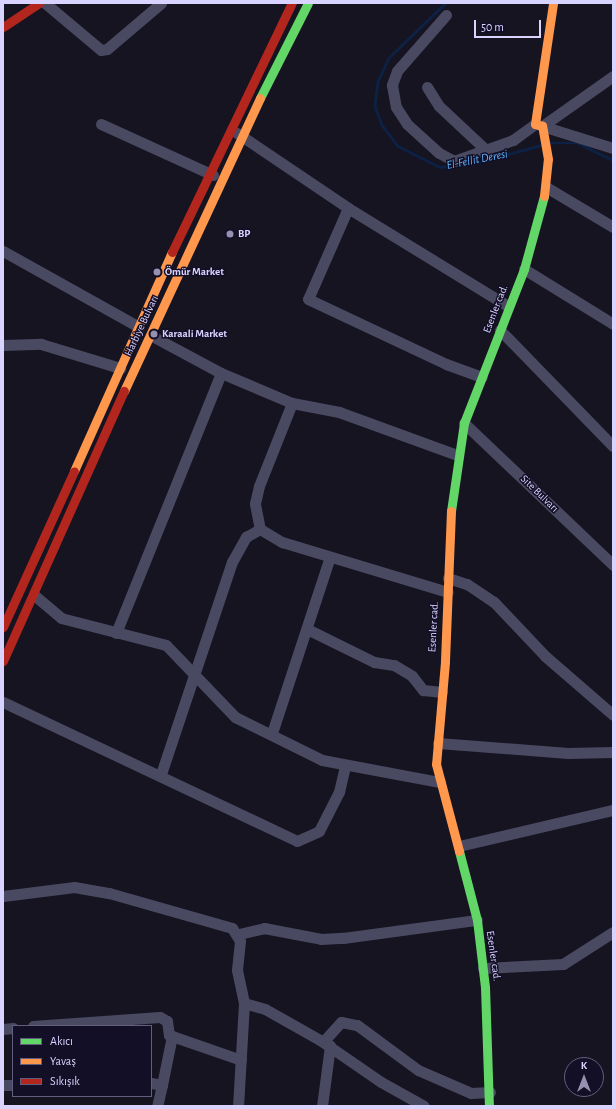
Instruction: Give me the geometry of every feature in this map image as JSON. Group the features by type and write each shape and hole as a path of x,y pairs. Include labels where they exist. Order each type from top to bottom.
{"main road":[{"path":"3,27 40,3"},
{"name":"Harbiye Bulvarı","path":"3,627 208,173 292,3"},
{"name":"Harbiye Bulvarı","path":"3,661 152,336 220,179 308,3"},
{"name":"Esenler cad.","path":"489,1106 490,1092 482,968 476,920 459,846 440,782 438,743 448,592 450,515 457,455 464,423 508,306 524,269 546,187 548,159 544,138 539,125 553,3"}],"street":[{"path":"45,3 101,50 107,49 161,3"},
{"path":"446,16 397,71 393,95 407,124 446,159 461,160 513,140 539,125 613,76"},
{"path":"427,86 439,106 486,150"},
{"path":"102,124 220,179"},
{"path":"539,125 613,148"},
{"path":"230,128 348,208 508,306"},
{"path":"546,187 613,227"},
{"path":"348,208 308,299 446,364 482,377"},
{"path":"3,252 139,327"},
{"path":"524,269 613,324"},
{"path":"500,330 613,446"},
{"path":"152,336 221,373 292,403 339,412 457,455"},
{"path":"6,341 41,344 120,368"},
{"path":"116,633 221,373"},
{"path":"292,403 259,486 255,504 260,529 282,542 448,592"},
{"name":"Site Bulvarı","path":"464,423 613,565"},
{"path":"161,774 232,562 246,536 260,529"},
{"path":"272,733 330,557"},
{"path":"448,578 467,584 494,602 545,656 613,715"},
{"path":"34,595 61,618 166,646 235,717 272,733 322,760 344,767 440,782"},
{"path":"307,630 374,662 394,665 412,676 424,690 442,692"},
{"path":"3,702 161,774 297,841 319,831 339,792 344,767"},
{"path":"438,743 568,753 613,752"},
{"path":"459,846 613,810"},
{"path":"3,896 74,887 187,914 232,928 238,934 236,970 244,1003 238,1106"},
{"path":"238,934 264,928 321,938 343,938 476,920"},
{"path":"482,968 563,964 613,932"},
{"path":"244,1003 265,1009 326,1044 424,1106"},
{"path":"47,1025 160,1017 166,1021 172,1036 156,1084 157,1106"},
{"path":"322,1106 326,1044 341,1022 357,1025 418,1070 470,1093 490,1092"},
{"path":"172,1036 241,1060"}],"waterway":[{"name":"El-Fellit Deresi","path":"446,3 389,58 378,82 375,106 382,125 398,146 440,167 476,163 541,145"},
{"name":"El-Fellit Deresi","path":"549,143 578,143 613,160"}],"traffic: fast":[{"path":"260,98 308,3"},
{"path":"451,511 464,423 524,269 544,196"},
{"path":"459,851 477,920 485,987 489,1106"}],"traffic: slow":[{"path":"544,196 548,159 542,126 535,124 553,3"},
{"path":"124,391 260,98"},
{"path":"74,471 172,252"},
{"path":"451,511 445,662 436,764 459,851"}],"traffic: jam":[{"path":"3,27 39,3"},
{"path":"172,252 292,3"},
{"path":"3,661 124,391"},
{"path":"3,627 74,471"}],"place":[{"name":"BP","path":"230,234"},
{"name":"Ömür Market","path":"157,272"},
{"name":"Karaali Market","path":"154,334"}]}
